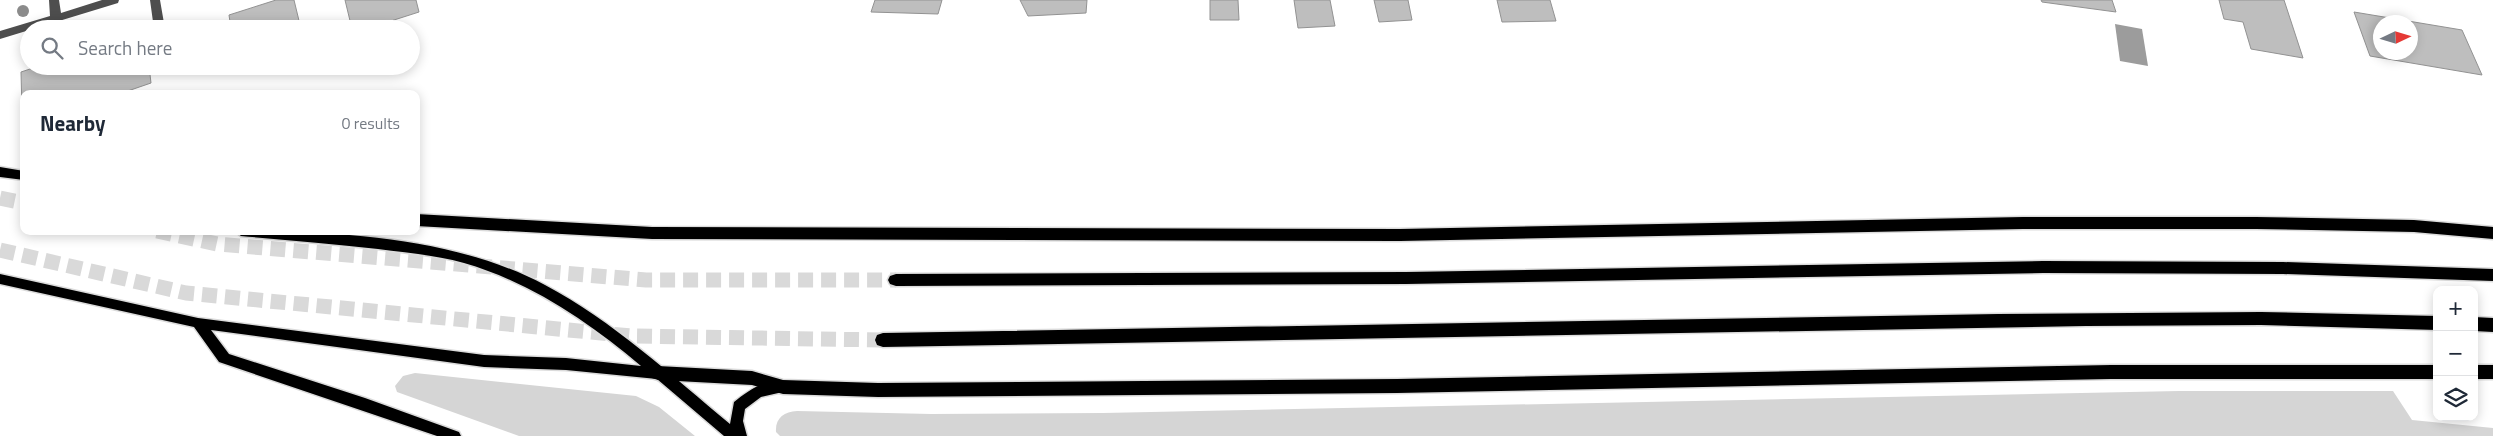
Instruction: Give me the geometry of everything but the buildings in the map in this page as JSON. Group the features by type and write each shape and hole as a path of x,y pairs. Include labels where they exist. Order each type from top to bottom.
{"highway":[{"path":"420,220 652,233 771,234 1400,235 2023,223 2384,226 2493,233"},
{"path":"896,280 1406,278 2044,267 2284,268 2493,276"},
{"path":"883,340 1393,333 2076,319 2317,318 2433,323"},
{"path":"2478,324 2493,325"},
{"path":"658,373 752,378 783,387 878,390 1377,386 2101,372 2433,372"},
{"path":"2478,372 2493,372"}],"main road":[{"path":"0,172 20,175"},
{"path":"281,235 411,248 446,254 486,264 526,281 559,298 594,321 734,436"},
{"path":"0,279 198,323 484,361 566,364 658,373"},
{"path":"198,323 224,358 366,404 454,436"},
{"path":"740,436 736,421 739,406 743,401 757,392 783,387"}],"street":[{"path":"54,0 56,18"},
{"path":"49,20 114,0"},
{"path":"155,0 158,20"},
{"path":"0,34 20,28"}],"shaded area":[{"path":"2115,24 2142,29 2148,66 2120,61"},
{"path":"415,373 636,396 659,407 695,436 519,436 397,392 395,386 403,376"},
{"path":"2179,391 2393,391 2412,420 2493,428 2493,436 780,436 776,432 777,423 784,414 797,411 931,414 1103,413"}],"tunnel":[{"path":"0,198 20,202"},
{"path":"175,235 217,244 646,280 896,280"},
{"path":"0,250 186,293 631,336 883,340"}]}
